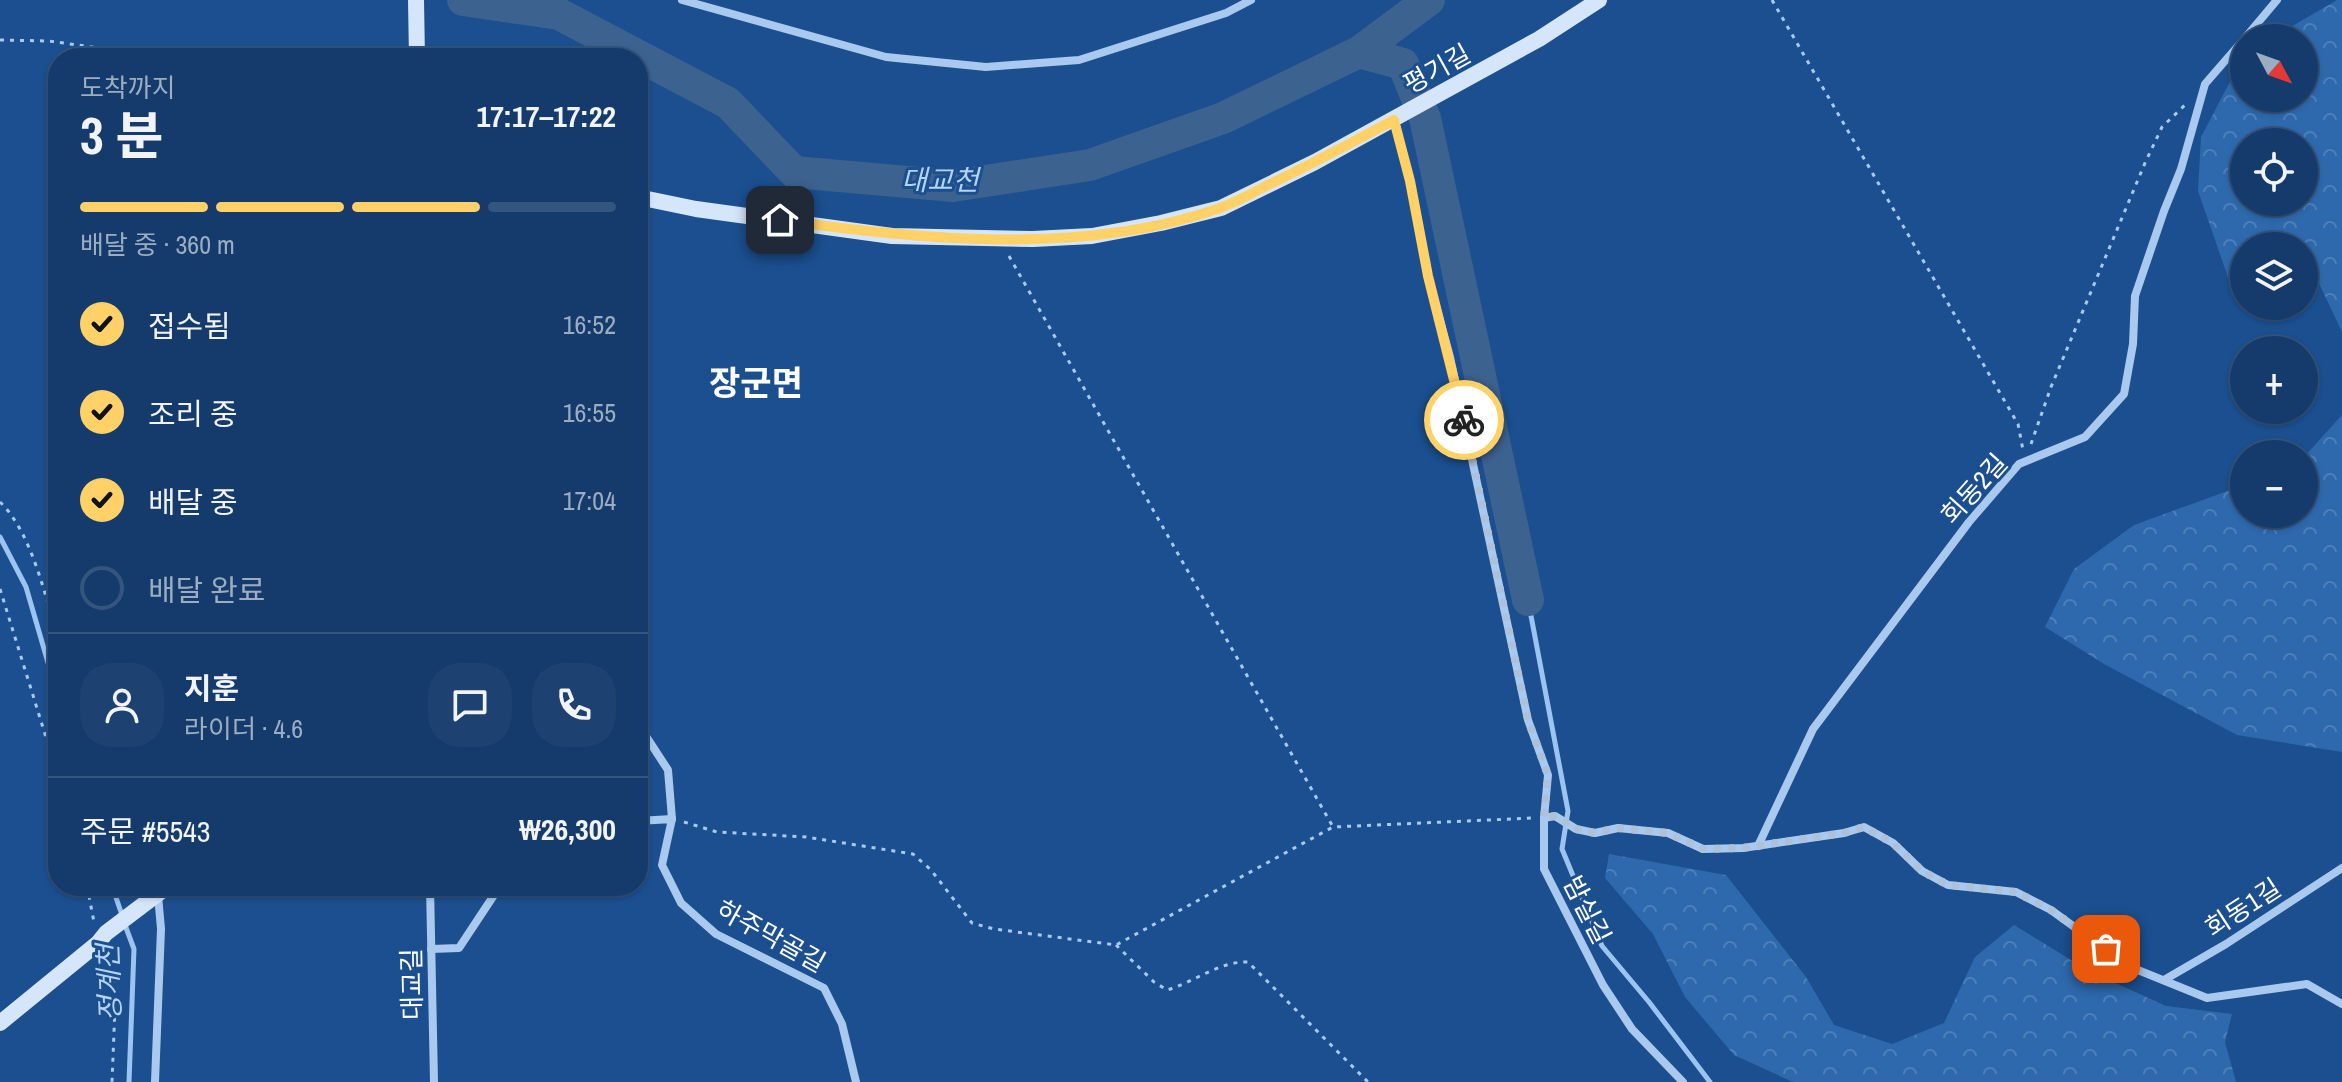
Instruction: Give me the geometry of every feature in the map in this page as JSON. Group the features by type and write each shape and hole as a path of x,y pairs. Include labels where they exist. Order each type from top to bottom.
{"main road":[{"path":"416,0 417,48"},
{"name":"평기길","path":"648,199 696,209 892,236 1092,236 1161,223 1221,208 1315,162 1539,39 1599,0"},
{"path":"0,1023 156,896"}],"street":[{"path":"682,0 886,57 986,67 1079,60 1226,13 1251,0"},
{"name":"회동2길","path":"2256,24 2277,0"},
{"name":"회동2길","path":"1758,846 1813,729 1969,522 2019,464 2085,437 2124,394 2133,344 2135,296 2181,169 2205,84 2230,55"},
{"name":"밤실길","path":"1394,120 1410,181 1428,276 1454,373 1528,720 1548,775 1544,869 1603,985 1632,1029 1683,1082"},
{"name":"하주막골길","path":"648,739 668,770 672,819 662,865 681,903 716,934 824,988 842,1024 856,1082"},
{"path":"1544,818 1555,816 1576,829 1595,833 1618,828 1668,833 1703,849 1758,846 1864,827 1893,843 1922,871 1948,885 2016,892 2051,910 2128,966 2207,998 2307,984 2342,1004"},
{"path":"648,820 672,819"},
{"name":"회동1길","path":"2164,980 2226,944 2342,868"},
{"path":"155,1082 163,896"},
{"name":"대교길","path":"430,896 434,1082"},
{"path":"431,949 459,948 493,896"}],"path":[{"path":"1772,0 2018,424 2025,462"},
{"path":"0,40 49,41 99,48"},
{"path":"2025,462 2051,387 2162,127 2205,84"},
{"path":"999,238 1333,827"},
{"path":"0,502 7,508 30,550 48,607"},
{"path":"0,589 48,744"},
{"path":"672,819 717,832 806,837 913,854 931,870 972,923 994,929 1116,945 1333,827 1544,818"},
{"path":"90,896 116,982 112,1082"},
{"path":"1116,945 1154,982 1167,990 1189,983 1233,961 1248,962 1368,1082"}],"green space":[{"path":"2342,0 2342,332 2318,281 2318,232 2230,232 2230,283 2198,191 2201,137 2230,82 2230,112 2318,112 2318,24 2296,24"},
{"path":"2342,415 2342,752 2237,735 2104,664 2045,627 2074,569 2134,525 2230,490 2230,528 2318,528 2318,442"},
{"path":"1609,854 1726,875 1806,977 1834,1025 1892,1044 1944,1023 1975,957 2014,925 2087,970 2166,1006 2232,1014 2225,1042 2236,1082 1793,1082 1734,1055 1685,997 1653,934 1605,878"}],"waterway":[{"name":"대교천","path":"463,0 559,14 624,48"},
{"name":"대교천","path":"648,61 728,103 794,172 953,186 1090,165 1223,118 1359,52 1429,0"},
{"path":"1359,52 1403,64 1425,118 1528,600"},
{"name":"정계천","path":"0,537 26,587 48,663"},
{"path":"1528,600 1568,811 1562,849 1602,946 1710,1082"},
{"name":"정계천","path":"115,896 122,915"},
{"name":"정계천","path":"125,925 134,949 129,1082"}],"way so far":[{"path":"1464,420 1528,720 1548,775 1544,818 1555,816 1576,829 1595,833 1618,828 1668,833 1703,849 1743,848 1844,833 1864,827 1893,843 1922,871 1948,885 2016,892 2051,910 2106,949"}],"district":[{"name":"장군면","path":"756,383"}],"route":[{"path":"780,220 892,236 1033,239 1092,236 1221,208 1394,120 1464,420"}]}
